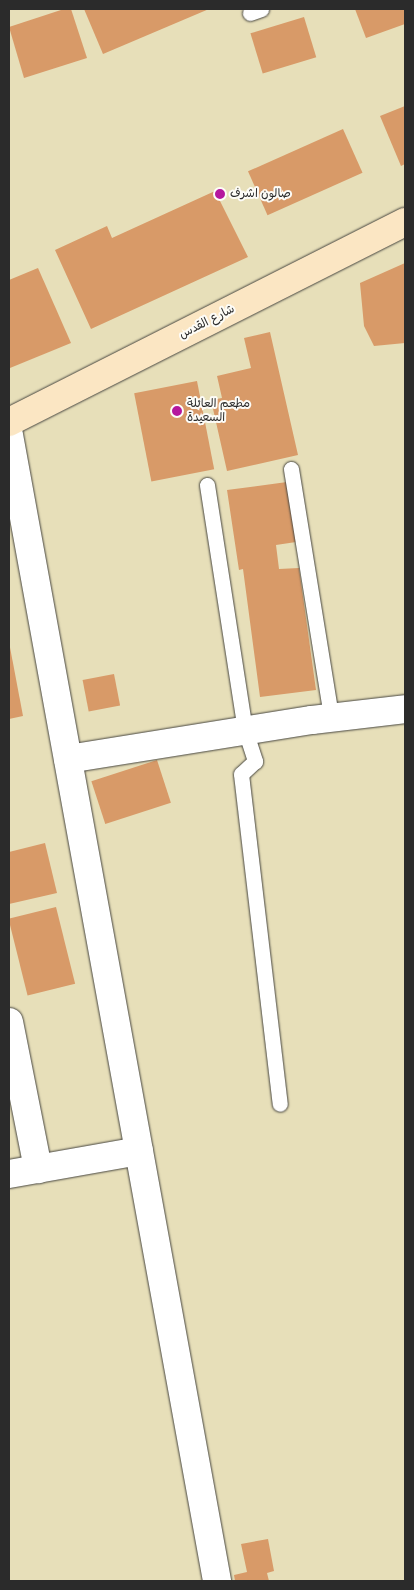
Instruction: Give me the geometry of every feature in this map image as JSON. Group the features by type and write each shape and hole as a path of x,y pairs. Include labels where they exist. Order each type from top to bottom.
{"main road":[{"name":"شارع القدس","path":"9,422 405,222"}],"street":[{"path":"9,435 217,1581"},
{"path":"68,758 331,717 405,709"},
{"path":"9,1022 38,1169"},
{"path":"9,1174 139,1151"}],"lane":[{"path":"291,469 331,717"},
{"path":"207,484 245,730 255,761 241,774 280,1104"}],"building":[{"path":"64,9 71,9 87,58 24,78 9,27"},
{"path":"84,9 209,9 103,54"},
{"path":"355,9 405,9 405,24 366,38"},
{"path":"304,17 316,57 263,74 250,33"},
{"path":"405,106 405,164 401,166 380,116"},
{"path":"343,129 363,173 268,215 248,171"},
{"path":"215,191 248,257 91,329 55,250 107,226 112,238"},
{"path":"405,263 405,343 374,346 364,326 360,283"},
{"path":"38,268 71,343 10,368 9,280"},
{"path":"270,332 298,455 227,471 211,400 222,398 217,376 251,368 244,338"},
{"path":"197,381 214,469 151,482 134,393"},
{"path":"287,482 296,542 276,545 279,569 299,568 316,690 260,697 243,569 239,570 227,490"},
{"path":"9,642 23,716 9,719"},
{"path":"114,674 120,705 89,712 83,680"},
{"path":"157,760 171,803 105,824 91,781"},
{"path":"45,843 57,893 9,904 9,852"},
{"path":"56,907 75,984 28,996 9,919"},
{"path":"268,1539 274,1571 267,1573 269,1581 235,1581 234,1575 247,1572 241,1544"}],"place":[{"name":"صالون اشرف","path":"220,194"},
{"name":"مطعم العائلة السعيدة","path":"177,411"}]}
